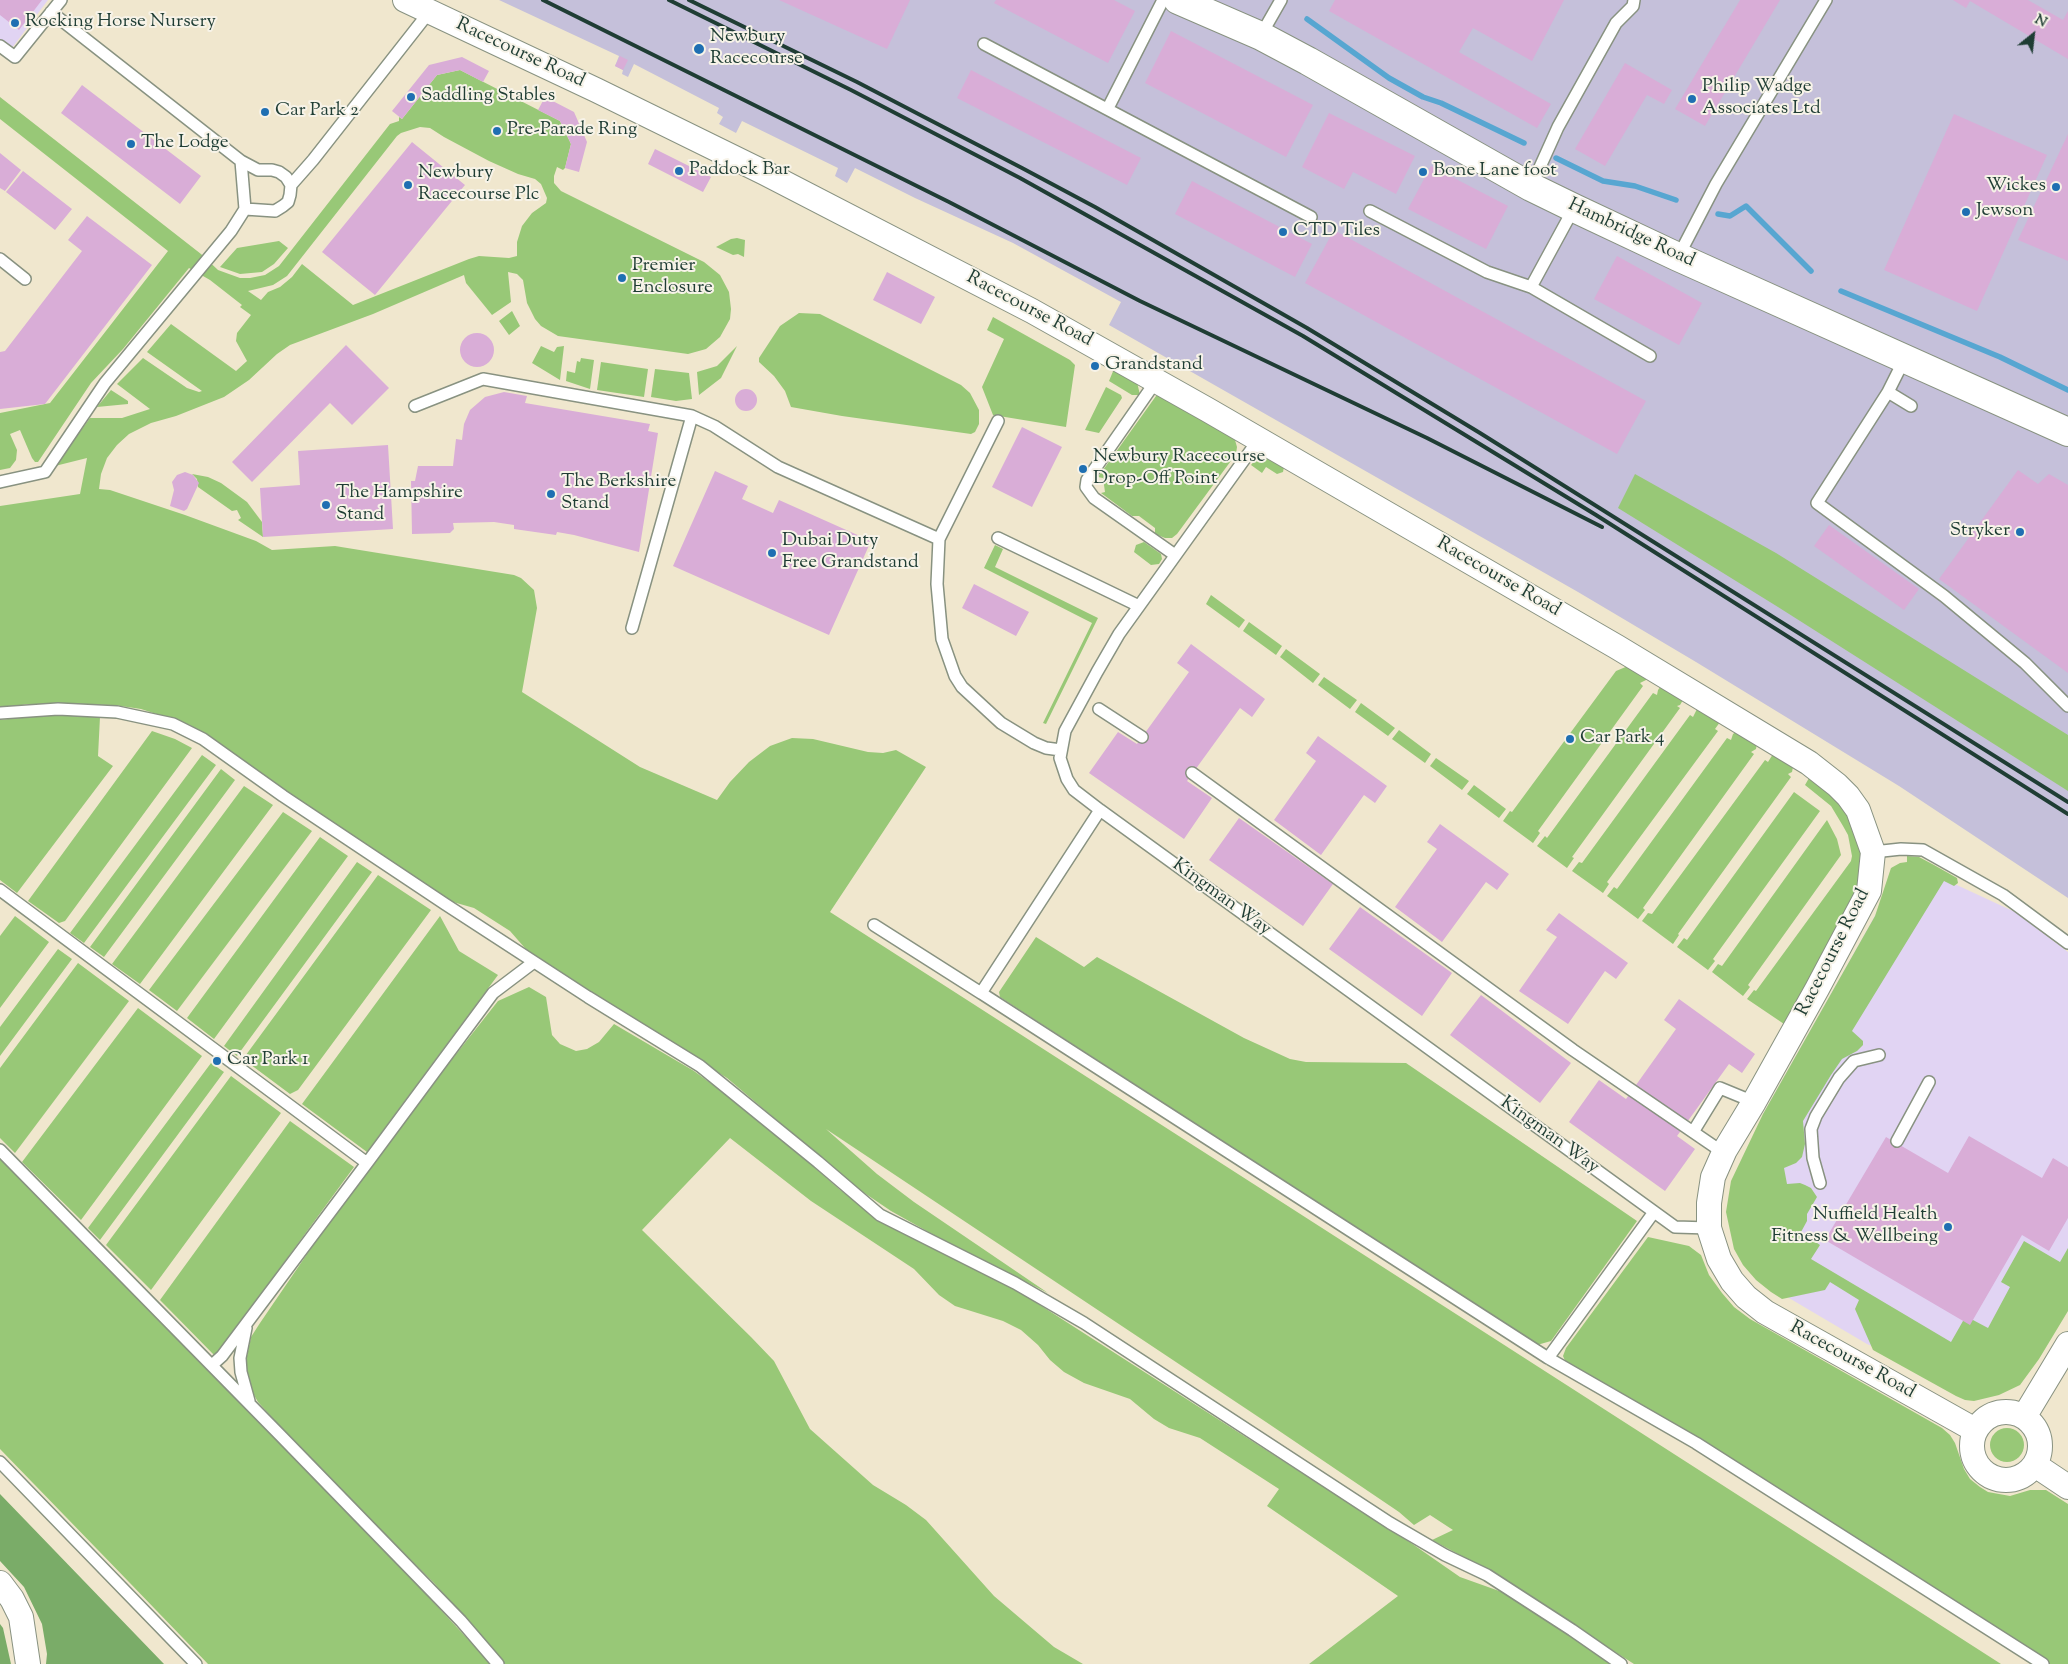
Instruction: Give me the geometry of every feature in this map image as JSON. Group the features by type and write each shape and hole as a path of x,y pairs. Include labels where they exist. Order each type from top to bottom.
{"main road":[{"name":"Hambridge Road","path":"1178,0 1261,36 1531,187 1574,208 1678,257 2068,432"}],"street":[{"name":"Racecourse Road","path":"405,0 764,173 1032,311 1259,439 1618,647 1809,763 1848,796 1858,810 1873,852 1869,891 1754,1102 1725,1150 1713,1177 1709,1228 1720,1259 1732,1281 1746,1297 1765,1312 1975,1430"},
{"path":"2024,1417 2068,1344"},
{"path":"2002,1412 2014,1412 2024,1417 2032,1424 2038,1434 2040,1444 2039,1455 2035,1465 2028,1473 2009,1480 1998,1480 1989,1476 1980,1469 1975,1460 1972,1440 1975,1430 1982,1421 2002,1412"},
{"path":"2035,1465 2068,1487"},
{"path":"0,1583 12,1599 21,1616 28,1664"}],"lane":[{"path":"0,46 15,57 60,0"},
{"path":"1108,108 1163,0"},
{"path":"1261,36 1281,0"},
{"path":"1531,187 1558,127 1616,23 1633,6 1634,0"},
{"path":"1678,257 1716,184 1826,0"},
{"path":"245,209 275,211 288,202 291,185 314,160 430,11"},
{"path":"51,12 241,161 258,170 279,172 286,177 291,185"},
{"path":"984,44 1311,217"},
{"path":"0,482 45,472 105,383 231,231 245,209 241,161"},
{"path":"1530,287 1574,208"},
{"path":"1370,210 1487,272 1530,287 1650,356"},
{"path":"0,259 25,279"},
{"path":"1905,358 1888,392 1817,504 1944,596 2025,663 2068,706"},
{"path":"415,406 483,379 692,416 714,426 778,466 940,540"},
{"path":"1156,381 1087,480 1086,487 1094,498 1175,555"},
{"path":"1888,392 1911,406"},
{"path":"632,628 692,416"},
{"path":"998,421 940,540 937,584 942,639 955,676 962,687 1001,723 1034,743 1046,748 1060,750"},
{"name":"Kingman Way","path":"1259,439 1119,634 1084,704 1065,731 1060,750 1062,769 1074,790 1100,810 1675,1227 1709,1228"},
{"path":"998,538 1139,606"},
{"path":"0,713 58,709 117,712 158,720 190,731 203,738 348,840 534,962 700,1066 880,1215 1015,1283 1084,1323 1390,1522 1445,1555 1487,1575 1621,1664"},
{"path":"1099,709 1142,737"},
{"path":"1192,773 1573,1050 1715,1147 1725,1150"},
{"path":"981,993 1100,810"},
{"path":"1873,852 1913,848 1923,850 2003,895 2068,943"},
{"path":"0,890 366,1163"},
{"path":"874,925 1548,1358 1696,1443 2043,1664"},
{"path":"212,1365 222,1356 248,1323 493,993 534,962"},
{"path":"1820,1183 1813,1158 1811,1129 1816,1116 1838,1078 1854,1061 1879,1055"},
{"path":"1898,1141 1929,1082"},
{"path":"1693,1132 1720,1088 1754,1102"},
{"path":"0,1150 212,1365 461,1622 498,1664"},
{"path":"1548,1358 1654,1212"},
{"path":"248,1323 240,1358 245,1389 250,1405"},
{"path":"0,1462 196,1664"}],"shaded area":[{"name":"Rocking Horse Nursery","path":"0,0 48,0 9,52 0,45"},
{"path":"499,0 2068,0 2068,898 1899,786 1696,662 1578,592 1109,325 1121,302 1013,243 855,168 847,183 835,176 838,168 742,121 736,133 719,124 723,117 717,113 719,108 634,64 628,77 622,74 623,70 615,66 619,56"},
{"path":"1918,867 2015,912 2068,952 2068,1287 1967,1388 1867,1344 1755,1278 1763,1114 1889,891"}],"green space":[{"path":"460,70 560,121 571,144 565,168 563,170 557,167 554,183 561,191 704,262 720,275 729,292 731,309 730,319 720,337 706,349 688,354 558,336 541,326 535,319 527,303 523,280 517,274 508,272 511,302 492,315 466,283 464,275 373,314 290,345 277,354 249,380 224,397 176,416 151,423 129,434 107,458 101,474 99,489 110,490 185,515 256,541 272,550 335,546 514,575 521,578 534,590 537,608 522,692 640,767 717,800 730,782 749,762 770,746 792,738 813,739 868,752 883,753 896,750 926,767 830,912 2001,1664 1634,1664 1488,1570 1432,1540 1453,1530 1430,1515 1414,1525 1399,1512 1266,1422 826,1129 877,1174 914,1202 1048,1293 941,1239 891,1211 857,1188 727,1078 531,955 510,931 474,908 446,900 323,818 190,725 141,709 114,705 29,704 0,708 0,506 80,494 87,458 55,466 90,418 122,418 150,409 117,384 143,358 187,388 199,392 202,391 147,352 171,324 236,371 247,361 236,341 237,333 251,315 240,307 242,305 210,280 189,268 123,349 91,383 38,462 35,462 32,458 20,430 10,434 17,450 16,460 10,468 0,470 0,413 50,403 168,251 0,119 0,97 201,254 218,270 240,278 250,278 265,275 279,266 390,124 399,121 399,117 402,119 437,75","holes":["420,127 430,128 489,161 518,174 535,179 541,184 547,198 546,203 532,213 522,226 517,242 517,256 509,258 479,256 353,305 302,264 292,277 280,287 268,292 261,300 248,291 273,285 287,276 397,136"]},
{"path":"731,239 745,240 744,257 738,254 733,255 716,247"},
{"path":"279,241 288,248 274,264 262,272 240,274 220,267 237,248"},
{"path":"512,311 520,326 509,335 499,321"},
{"path":"799,313 820,314 961,385 970,393 979,410 979,424 975,432 971,434 791,407 785,391 774,376 759,362 759,358 780,326"},
{"path":"993,317 1070,360 1075,365 1066,427 993,415 982,387 1004,339 987,330"},
{"path":"541,346 554,352 557,347 564,346 560,380 532,363"},
{"path":"737,346 721,378 699,395 697,372 717,366"},
{"path":"581,358 594,360 590,389 566,381 567,371 575,373 577,361 580,362"},
{"path":"601,362 648,369 644,397 597,390"},
{"path":"655,369 689,373 692,399 676,401 651,397"},
{"path":"1114,369 1137,382 1140,395 1132,395 1109,381"},
{"path":"1106,387 1121,395 1122,398 1099,433 1085,430"},
{"path":"111,390 128,401 128,404 97,407"},
{"path":"1161,395 1230,435 1235,440 1237,447 1236,454 1177,534 1172,538 1165,538 1155,534 1155,528 1139,516 1132,516 1101,493 1105,492 1103,478 1098,477 1156,396"},
{"path":"1264,456 1284,467 1283,472 1277,474 1266,467 1262,473 1251,465 1256,459"},
{"path":"192,474 208,477 221,483 247,502 262,522 263,537 238,520 241,518 237,510 232,511 198,487 197,479"},
{"path":"1635,474 1776,553 2068,735 2068,791 1618,508"},
{"path":"1144,542 1161,554 1162,559 1159,564 1151,565 1134,552 1136,545"},
{"path":"995,545 1003,549 995,567 1098,618 1046,724 1043,723 1092,623 984,568"},
{"path":"1211,595 1245,620 1239,628 1206,604"},
{"path":"1249,622 1282,646 1276,655 1243,631"},
{"path":"1286,649 1320,674 1313,683 1280,657"},
{"path":"1628,666 1646,677 1646,680 1640,683 1643,686 1538,831 1540,833 1533,843 1503,821 1510,811 1512,812 1616,671"},
{"path":"1324,677 1357,700 1350,709 1318,685"},
{"path":"1661,686 1683,700 1677,706 1680,708 1572,857 1574,858 1567,868 1537,846 1545,836 1547,838 1653,693 1657,695"},
{"path":"1361,703 1395,728 1388,736 1355,712"},
{"path":"1697,709 1720,722 1715,729 1718,731 1607,882 1609,884 1603,893 1572,871 1579,862 1582,863 1690,715 1693,717"},
{"path":"42,715 100,717 98,756 113,766 17,893 0,880 0,720"},
{"path":"1399,730 1431,754 1425,763 1392,739"},
{"path":"152,731 175,739 192,748 65,921 59,923 28,901"},
{"path":"1737,731 1757,743 1756,749 1751,752 1754,754 1643,908 1645,910 1638,919 1607,896 1614,887 1617,889 1727,738 1731,740 1733,734"},
{"path":"1773,754 1793,767 1792,772 1788,774 1791,777 1678,934 1673,944 1642,921 1648,913 1652,914 1765,760 1768,762"},
{"path":"202,755 216,765 84,943 70,933"},
{"path":"1436,758 1469,781 1462,790 1430,766"},
{"path":"221,769 235,780 104,957 90,947"},
{"path":"1809,778 1831,790 1860,835 1863,880 1787,1023 1784,1024 1747,999 1754,990 1756,991 1851,861 1852,856 1848,835 1831,806 1805,785"},
{"path":"1474,785 1506,809 1499,818 1467,794"},
{"path":"244,786 273,805 140,984 112,964"},
{"path":"1794,792 1820,811 1713,959 1715,961 1708,970 1677,947 1684,938 1687,940"},
{"path":"283,812 312,831 177,1011 149,990"},
{"path":"1827,820 1837,839 1841,855 1748,985 1750,987 1743,996 1712,972 1718,964 1722,966"},
{"path":"320,837 348,856 214,1039 187,1018"},
{"path":"1907,856 1919,857 1957,878 1958,883 1954,886 1944,881 1852,1031 1863,1041 1863,1045 1857,1051 1842,1059 1831,1075 1803,1121 1805,1144 1802,1157 1796,1163 1784,1168 1787,1184 1800,1183 1805,1185 1811,1188 1817,1197 1807,1214 1807,1221 1801,1232 1820,1245 1811,1259 1951,1342 1963,1321 1973,1320 1988,1328 2010,1287 2001,1282 2024,1241 2060,1262 2068,1248 2068,1311 2039,1359 2020,1385 1999,1395 1974,1401 1956,1396 1873,1350 1855,1309 1859,1300 1830,1282 1825,1290 1782,1299 1771,1292 1756,1280 1743,1265 1734,1249 1726,1212 1731,1181 1763,1114 1875,916 1891,868 1900,863 1907,862"},
{"path":"357,862 372,872 237,1056 224,1046"},
{"path":"378,875 431,910 298,1090 290,1094 243,1059"},
{"path":"15,916 49,942 0,1008 0,936"},
{"path":"440,916 459,951 498,975 367,1152 302,1104"},
{"path":"1036,937 1084,967 1097,957 1244,1038 1290,1059 1306,1062 1406,1063 1637,1221 1551,1341 1537,1345 1000,997 999,992"},
{"path":"58,949 72,959 0,1056 0,1027"},
{"path":"78,963 129,1001 15,1153 0,1138 0,1068"},
{"path":"529,987 546,997 552,1035 560,1044 576,1051 587,1049 599,1042 614,1024 694,1071 763,1122 839,1189 867,1210 1015,1289 1411,1543 1460,1577 1502,1592 1613,1664 1309,1664 1398,1596 1267,1506 1279,1489 1200,1438 1169,1428 1154,1419 1130,1399 1084,1383 1064,1372 1021,1330 1003,1321 955,1306 939,1295 914,1269 811,1201 730,1138 642,1230 774,1361 810,1429 873,1485 926,1520 994,1596 1054,1647 1083,1664 505,1664 434,1583 311,1461 258,1402 251,1390 247,1373 247,1356 251,1337 318,1238 453,1058 498,1001"},
{"path":"138,1008 202,1056 81,1220 22,1162"},
{"path":"211,1063 224,1072 100,1240 88,1228"},
{"path":"231,1076 281,1113 151,1290 106,1245"},
{"path":"290,1121 354,1167 217,1354 214,1355 160,1300"},
{"path":"0,1156 369,1533 491,1664 208,1664 0,1449"},
{"path":"1648,1237 1689,1246 1701,1255 1709,1275 1722,1293 1734,1307 1750,1319 1942,1428 1955,1443 1964,1469 1970,1479 1980,1487 1988,1492 2010,1496 2030,1490 2046,1490 2068,1504 2068,1664 2049,1664 1781,1494 1703,1441 1566,1363 1563,1356 1566,1348"},
{"path":"2007,1428 2014,1429 2019,1433 2023,1438 2023,1452 2019,1457 2014,1461 2007,1462 2000,1461 1995,1457 1991,1452 1990,1445 1991,1438 1995,1433 2000,1429"},
{"path":"0,1494 164,1664 46,1664 47,1654 42,1624 24,1587 0,1561"},
{"path":"0,1624 3,1628 11,1664 0,1664"}],"building":[{"path":"0,0 42,0 19,30 0,15"},
{"path":"779,0 910,0 887,49"},
{"path":"996,0 1114,0 1135,11 1108,63 994,3"},
{"path":"1335,0 1564,0 1532,61 1473,28 1459,52 1551,104 1537,128 1329,11"},
{"path":"1740,0 1780,0 1705,126 1675,109"},
{"path":"1953,0 2028,0 2063,20 2068,11 2068,59 1970,1 1966,8"},
{"path":"1171,31 1313,105 1286,157 1145,83"},
{"path":"620,56 628,60 623,70 615,66"},
{"name":"Saddling Stables","path":"462,57 489,71 483,82 460,70 437,75 402,119 392,111 429,65"},
{"path":"1625,63 1672,90 1664,104 1647,95 1605,166 1575,149"},
{"path":"971,70 1141,158 1127,185 957,98"},
{"name":"The Lodge","path":"82,85 201,176 180,204 61,113"},
{"name":"Saddling Stables","path":"545,97 574,112 587,142 579,172 565,168 571,144 560,121 538,110"},
{"path":"1329,113 1415,156 1396,194 1353,172 1344,189 1302,167"},
{"name":"Jewson","path":"1954,114 2047,155 1977,311 1884,270"},
{"name":"Wickes","path":"2068,134 2068,261 2018,240"},
{"path":"412,142 465,185 375,295 322,252"},
{"name":"Paddock Bar","path":"655,149 711,177 703,192 648,164"},
{"path":"0,153 21,170 5,191 0,188"},
{"path":"1431,166 1508,206 1486,249 1408,209"},
{"path":"23,171 72,209 55,230 6,192"},
{"path":"1192,181 1312,244 1295,277 1175,214"},
{"path":"87,216 152,265 45,404 0,409 0,352 5,351 82,251 68,240"},
{"path":"1334,230 1646,401 1617,454 1305,283"},
{"path":"1617,256 1702,303 1679,345 1594,299"},
{"path":"887,272 935,297 921,324 873,300"},
{"path":"477,333 489,338 494,350 489,362 477,367 465,362 460,350 465,338"},
{"path":"346,345 389,388 352,425 330,403 252,482 232,462"},
{"path":"742,389 750,389 757,396 757,404 750,411 742,411 735,404 735,396"},
{"name":"The Berkshire Stand","path":"504,392 527,396 525,403 650,424 648,431 658,433 639,552 574,535 557,532 556,535 514,529 514,525 494,522 453,523 454,529 450,533 412,534 411,481 415,481 418,466 453,466 456,439 462,440 464,424 470,410 485,397"},
{"path":"1022,427 1062,447 1032,507 992,487"},
{"name":"The Hampshire Stand","path":"388,445 393,529 263,537 260,488 300,485 298,451"},
{"name":"Stryker","path":"2018,470 2038,484 2049,474 2068,485 2068,673 1939,579"},
{"name":"Dubai Duty Free Grandstand","path":"715,471 748,486 742,499 773,513 779,500 871,541 829,635 673,566"},
{"path":"185,472 193,475 199,483 187,509 184,511 170,506 174,490 172,482 177,475"},
{"path":"1829,525 1919,589 1904,610 1814,546"},
{"path":"974,584 1029,612 1016,636 962,608"},
{"path":"1191,644 1265,699 1252,717 1240,708 1187,781 1212,798 1184,839 1089,773 1118,732 1137,744 1189,672 1177,663"},
{"path":"1318,736 1387,786 1375,803 1364,795 1321,855 1274,820 1316,761 1306,753"},
{"path":"1239,818 1333,884 1303,926 1209,860"},
{"path":"1440,824 1509,874 1497,890 1486,882 1442,942 1395,907 1437,849 1427,842"},
{"path":"1360,907 1452,973 1422,1016 1329,949"},
{"path":"1559,913 1628,963 1616,979 1605,971 1568,1024 1519,991 1557,937 1546,930"},
{"path":"1481,995 1571,1063 1540,1103 1450,1035"},
{"path":"1679,999 1755,1054 1742,1073 1729,1064 1677,1136 1695,1149 1665,1191 1569,1122 1599,1080 1626,1099 1676,1029 1664,1020"},
{"name":"Nuffield Health Fitness & Wellbeing","path":"1969,1136 2042,1178 2053,1158 2068,1167 2068,1218 2049,1251 2022,1235 1970,1325 1825,1240 1886,1137 1948,1173"}],"waterway":[{"path":"1307,19 1389,78 1423,97 1441,103 1524,143"},
{"path":"1556,158 1603,181 1635,186 1676,200"},
{"path":"1718,214 1730,216 1746,206 1811,271"},
{"path":"1841,291 2000,357 2068,390"}],"railway":[{"path":"543,0 949,202 1140,301 1427,438 1602,527"},
{"path":"669,0 851,90 1020,178 1303,336 1596,515 2068,814"},
{"path":"689,0 857,82 1022,168 1095,207 1307,328 1480,433 2068,802"}],"place":[{"name":"Rocking Horse Nursery","path":"15,23"},
{"name":"Newbury Racecourse","path":"699,49"},
{"name":"Saddling Stables","path":"411,97"},
{"name":"Philip Wadge Associates Ltd","path":"1692,99"},
{"name":"Car Park 2","path":"265,112"},
{"name":"Pre-Parade Ring","path":"497,131"},
{"name":"The Lodge","path":"131,144"},
{"name":"Paddock Bar","path":"679,171"},
{"name":"Bone Lane foot","path":"1423,172"},
{"name":"Newbury Racecourse Plc","path":"408,185"},
{"name":"Wickes","path":"2056,187"},
{"name":"Jewson","path":"1966,212"},
{"name":"CTD Tiles","path":"1283,232"},
{"name":"Premier Enclosure","path":"622,278"},
{"name":"Grandstand","path":"1095,366"},
{"name":"Newbury Racecourse Drop-Off Point","path":"1083,469"},
{"name":"The Berkshire Stand","path":"551,494"},
{"name":"The Hampshire Stand","path":"326,505"},
{"name":"Stryker","path":"2020,532"},
{"name":"Dubai Duty Free Grandstand","path":"772,553"},
{"name":"Car Park 4","path":"1570,739"},
{"name":"Car Park 1","path":"217,1061"},
{"name":"Nuffield Health Fitness & Wellbeing","path":"1948,1227"}]}
